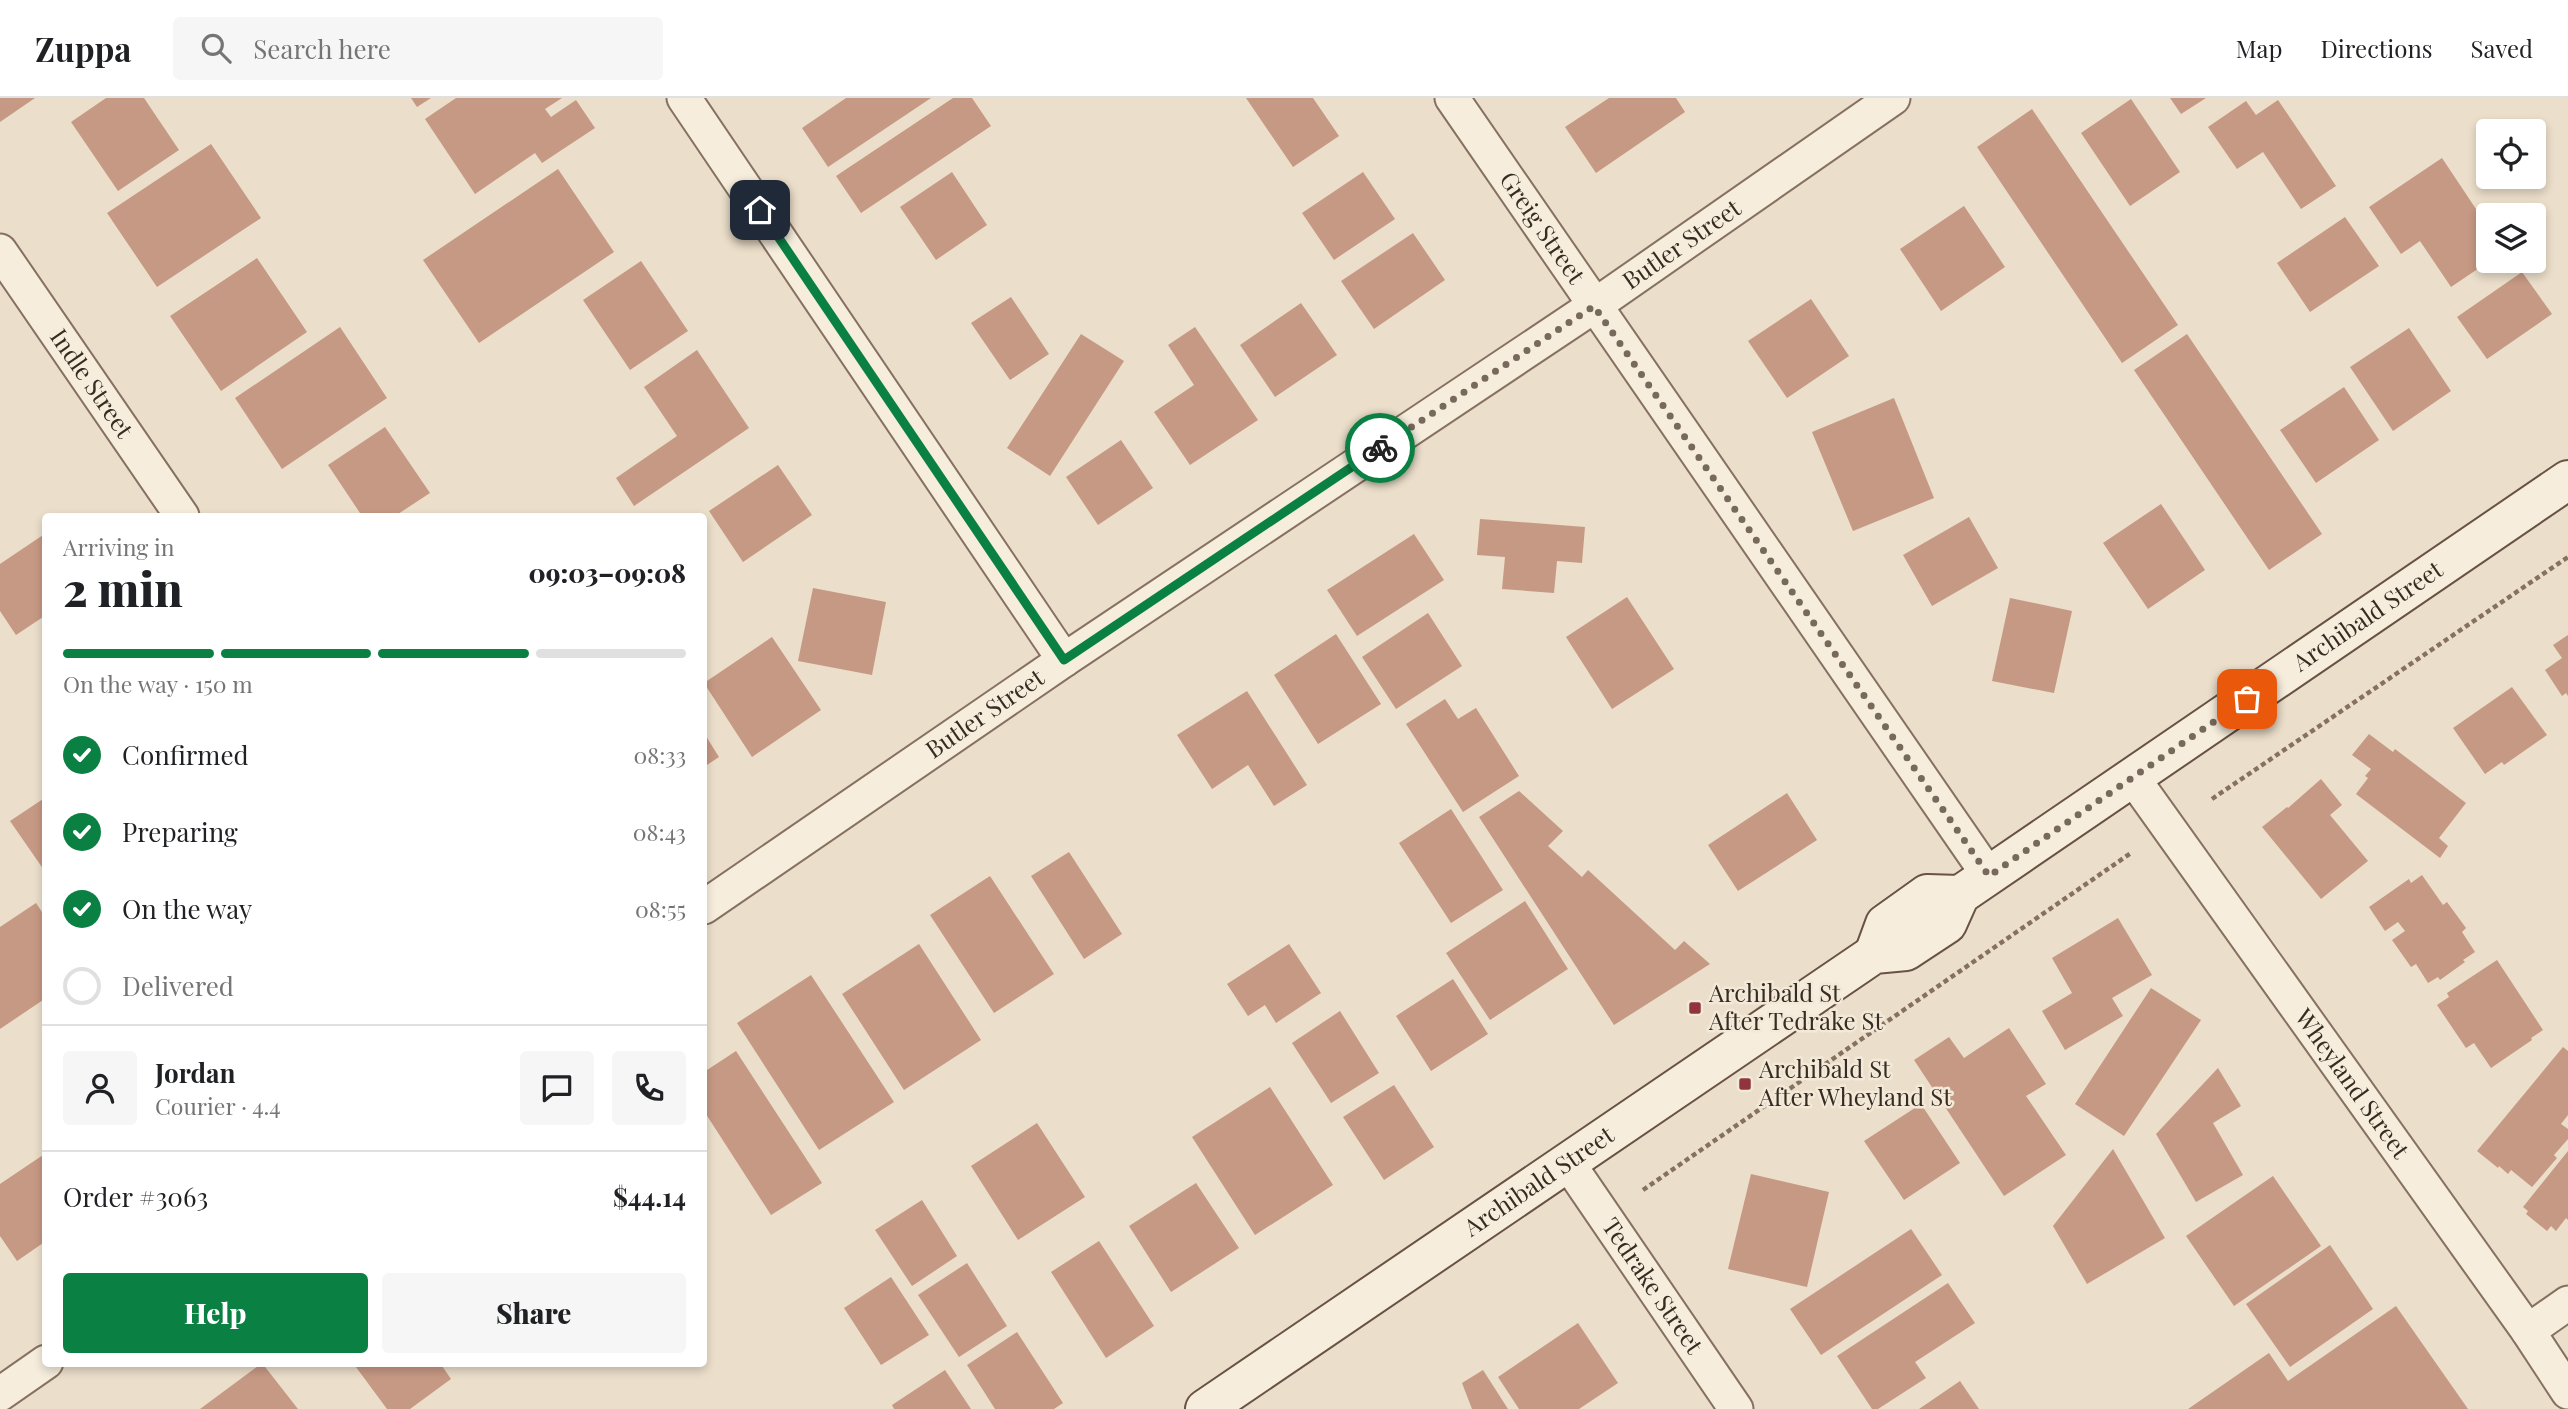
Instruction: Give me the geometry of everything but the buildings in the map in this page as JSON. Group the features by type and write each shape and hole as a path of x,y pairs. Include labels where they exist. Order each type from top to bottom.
{"street":[{"path":"684,98 1064,660"},
{"name":"Greig Street","path":"1452,98 1594,306 1975,886"},
{"name":"Butler Street","path":"707,905 1064,660 1594,306 1894,98"},
{"name":"Indle Street","path":"0,251 180,513"},
{"name":"Archibald Street","path":"1205,1409 1874,954 1906,951 1937,931 1947,924 1975,886 2568,480"},
{"name":"Wheyland Street","path":"2133,778 2528,1331 2568,1392"},
{"name":"Tedrake Street","path":"1568,1163 1737,1409"},
{"path":"2528,1331 2568,1303"},
{"path":"3,1397 42,1365"}],"path":[{"path":"2212,799 2568,557"},
{"path":"1643,1190 2131,853"}],"way so far":[{"path":"1380,448 1594,306 1989,876 2247,699"}],"place":[{"name":"Archibald St After Tedrake St","path":"1695,1008"},
{"name":"Archibald St After Wheyland St","path":"1745,1084"}],"route":[{"path":"760,210 1064,660 1380,448"}]}
